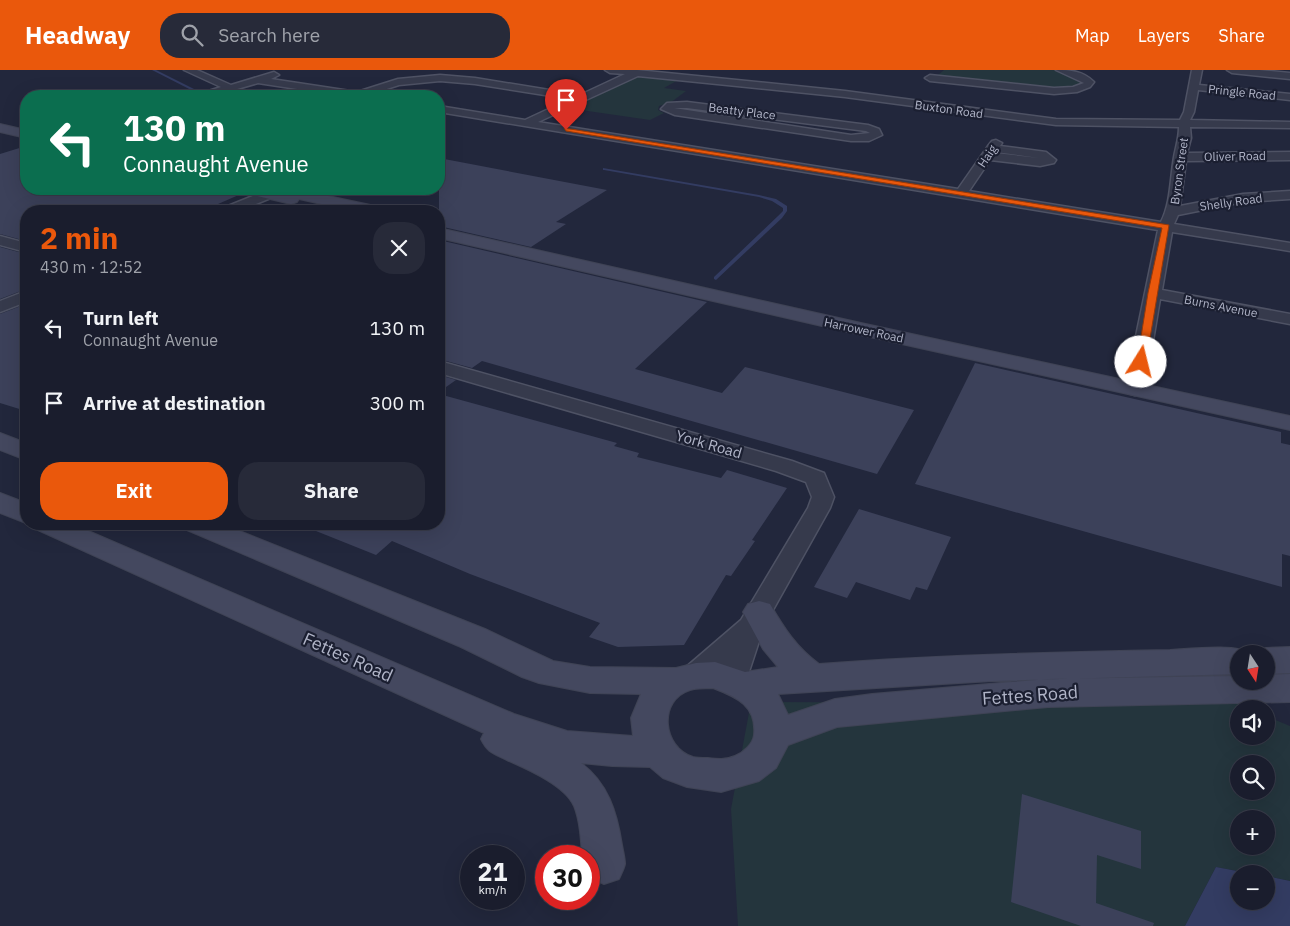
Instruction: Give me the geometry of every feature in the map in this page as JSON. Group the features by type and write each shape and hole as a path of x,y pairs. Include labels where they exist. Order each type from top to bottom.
{"main road":[{"path":"0,128 20,133"},
{"path":"0,134 20,139"},
{"path":"288,195 324,205"},
{"path":"294,195 344,205"},
{"name":"Harrower Road","path":"445,229 1137,384 1290,423"},
{"name":"Harrower Road","path":"445,234 861,329 1290,413"},
{"path":"0,442 20,450"},
{"path":"0,502 20,511"},
{"name":"Fettes Road","path":"62,530 504,726 567,746 612,751 658,752"},
{"path":"212,530 473,638 534,668 551,674 590,680 686,678 715,675 740,682 763,698 772,716 774,735 769,749 758,762 743,771 724,776 705,776 686,771 670,763 658,752 650,736 648,720 652,704 662,691 686,678"},
{"path":"755,619 765,627 780,650 813,677"},
{"path":"1275,661 1290,660"},
{"name":"Fettes Road","path":"740,682 1052,665 1230,661"},
{"name":"Fettes Road","path":"774,735 835,714 872,708 1048,693 1290,688"},
{"path":"430,693 432,699 449,715 545,762 572,777 586,790 596,816 604,865"}],"street":[{"path":"189,70 231,88"},
{"name":"Buxton Road","path":"610,70 845,94 906,103 1008,125 1056,122 1110,124 1184,122 1290,126"},
{"path":"906,103 939,70"},
{"path":"924,84 1054,91 1074,90 1087,85 1088,82 1080,76 1061,70"},
{"path":"1232,70 1290,76"},
{"name":"Byron Street","path":"1137,384 1152,293 1166,227 1173,212 1184,138 1184,122 1189,112 1197,71"},
{"path":"526,123 637,72"},
{"path":"224,90 283,73"},
{"path":"375,90 398,82 440,78 475,81 582,98"},
{"path":"259,80 321,90"},
{"name":"Pringle Road","path":"1195,87 1290,97"},
{"path":"788,142 845,94"},
{"name":"Beatty Place","path":"671,105 687,105 822,113 868,128 875,131 876,135 869,138 856,139 801,131 675,112 666,108 671,105"},
{"path":"445,110 1290,247"},
{"name":"Haig","path":"961,194 1008,125"},
{"path":"763,161 774,152"},
{"name":"Oliver Road","path":"1180,157 1290,156"},
{"path":"242,205 265,195"},
{"name":"Shelly Road","path":"1173,212 1243,198 1290,195"},
{"path":"0,240 20,246"},
{"name":"Burns Avenue","path":"1152,293 1290,319"},
{"path":"0,307 20,299"},
{"name":"York Road","path":"445,369 784,466 816,478 823,497 819,508 755,619 740,682"},
{"name":"York Road","path":"686,678 755,619"}],"shaded area":[{"path":"944,70 1056,70 1067,73 1082,81 1082,83 1078,86 1057,90 940,77 938,75"},
{"path":"644,75 680,79 664,88 686,91 670,103 659,106 658,110 664,113 650,120 567,108 633,76"},
{"path":"751,702 1230,704 1230,745 1275,745 1275,720 1290,726 1290,881 1275,878 1275,865 1230,865 1230,870 1216,867 1185,926 738,926 731,809"}],"water":[{"path":"1216,867 1230,870 1230,910 1275,910 1275,878 1290,881 1290,926 1185,926"}],"building":[{"path":"20,148 20,195 239,195 216,205 20,205 20,239 0,234 0,154"},
{"path":"445,159 607,190 556,222 566,224 531,247 445,227 445,205 439,205 439,195 445,195"},
{"path":"445,241 707,302 635,369 722,393 745,367 914,410 877,474 482,361 472,368 445,361"},
{"path":"0,247 20,252 20,291 0,299"},
{"path":"20,306 20,409 0,403 0,314"},
{"path":"975,363 1281,432 1281,443 1290,445 1290,556 1282,554 1282,587 915,484"},
{"path":"445,377 456,380 445,388"},
{"path":"445,396 617,443 614,446 639,453 637,457 721,478 727,470 787,488 752,540 755,541 731,576 726,575 684,645 618,647 589,637 600,623 470,574 392,541 376,555 314,530 445,530"},
{"path":"859,509 951,537 927,590 916,587 910,600 856,582 847,598 814,587"},
{"path":"1022,794 1141,831 1141,869 1097,855 1096,903 1154,923 1153,926 1081,926 1011,902"}],"waterway":[{"path":"154,70 194,90"},
{"path":"604,169 759,196 774,200 785,207 785,211 780,217 716,278"}],"route":[{"path":"566,130 1166,227 1152,293 1141,362"}]}
